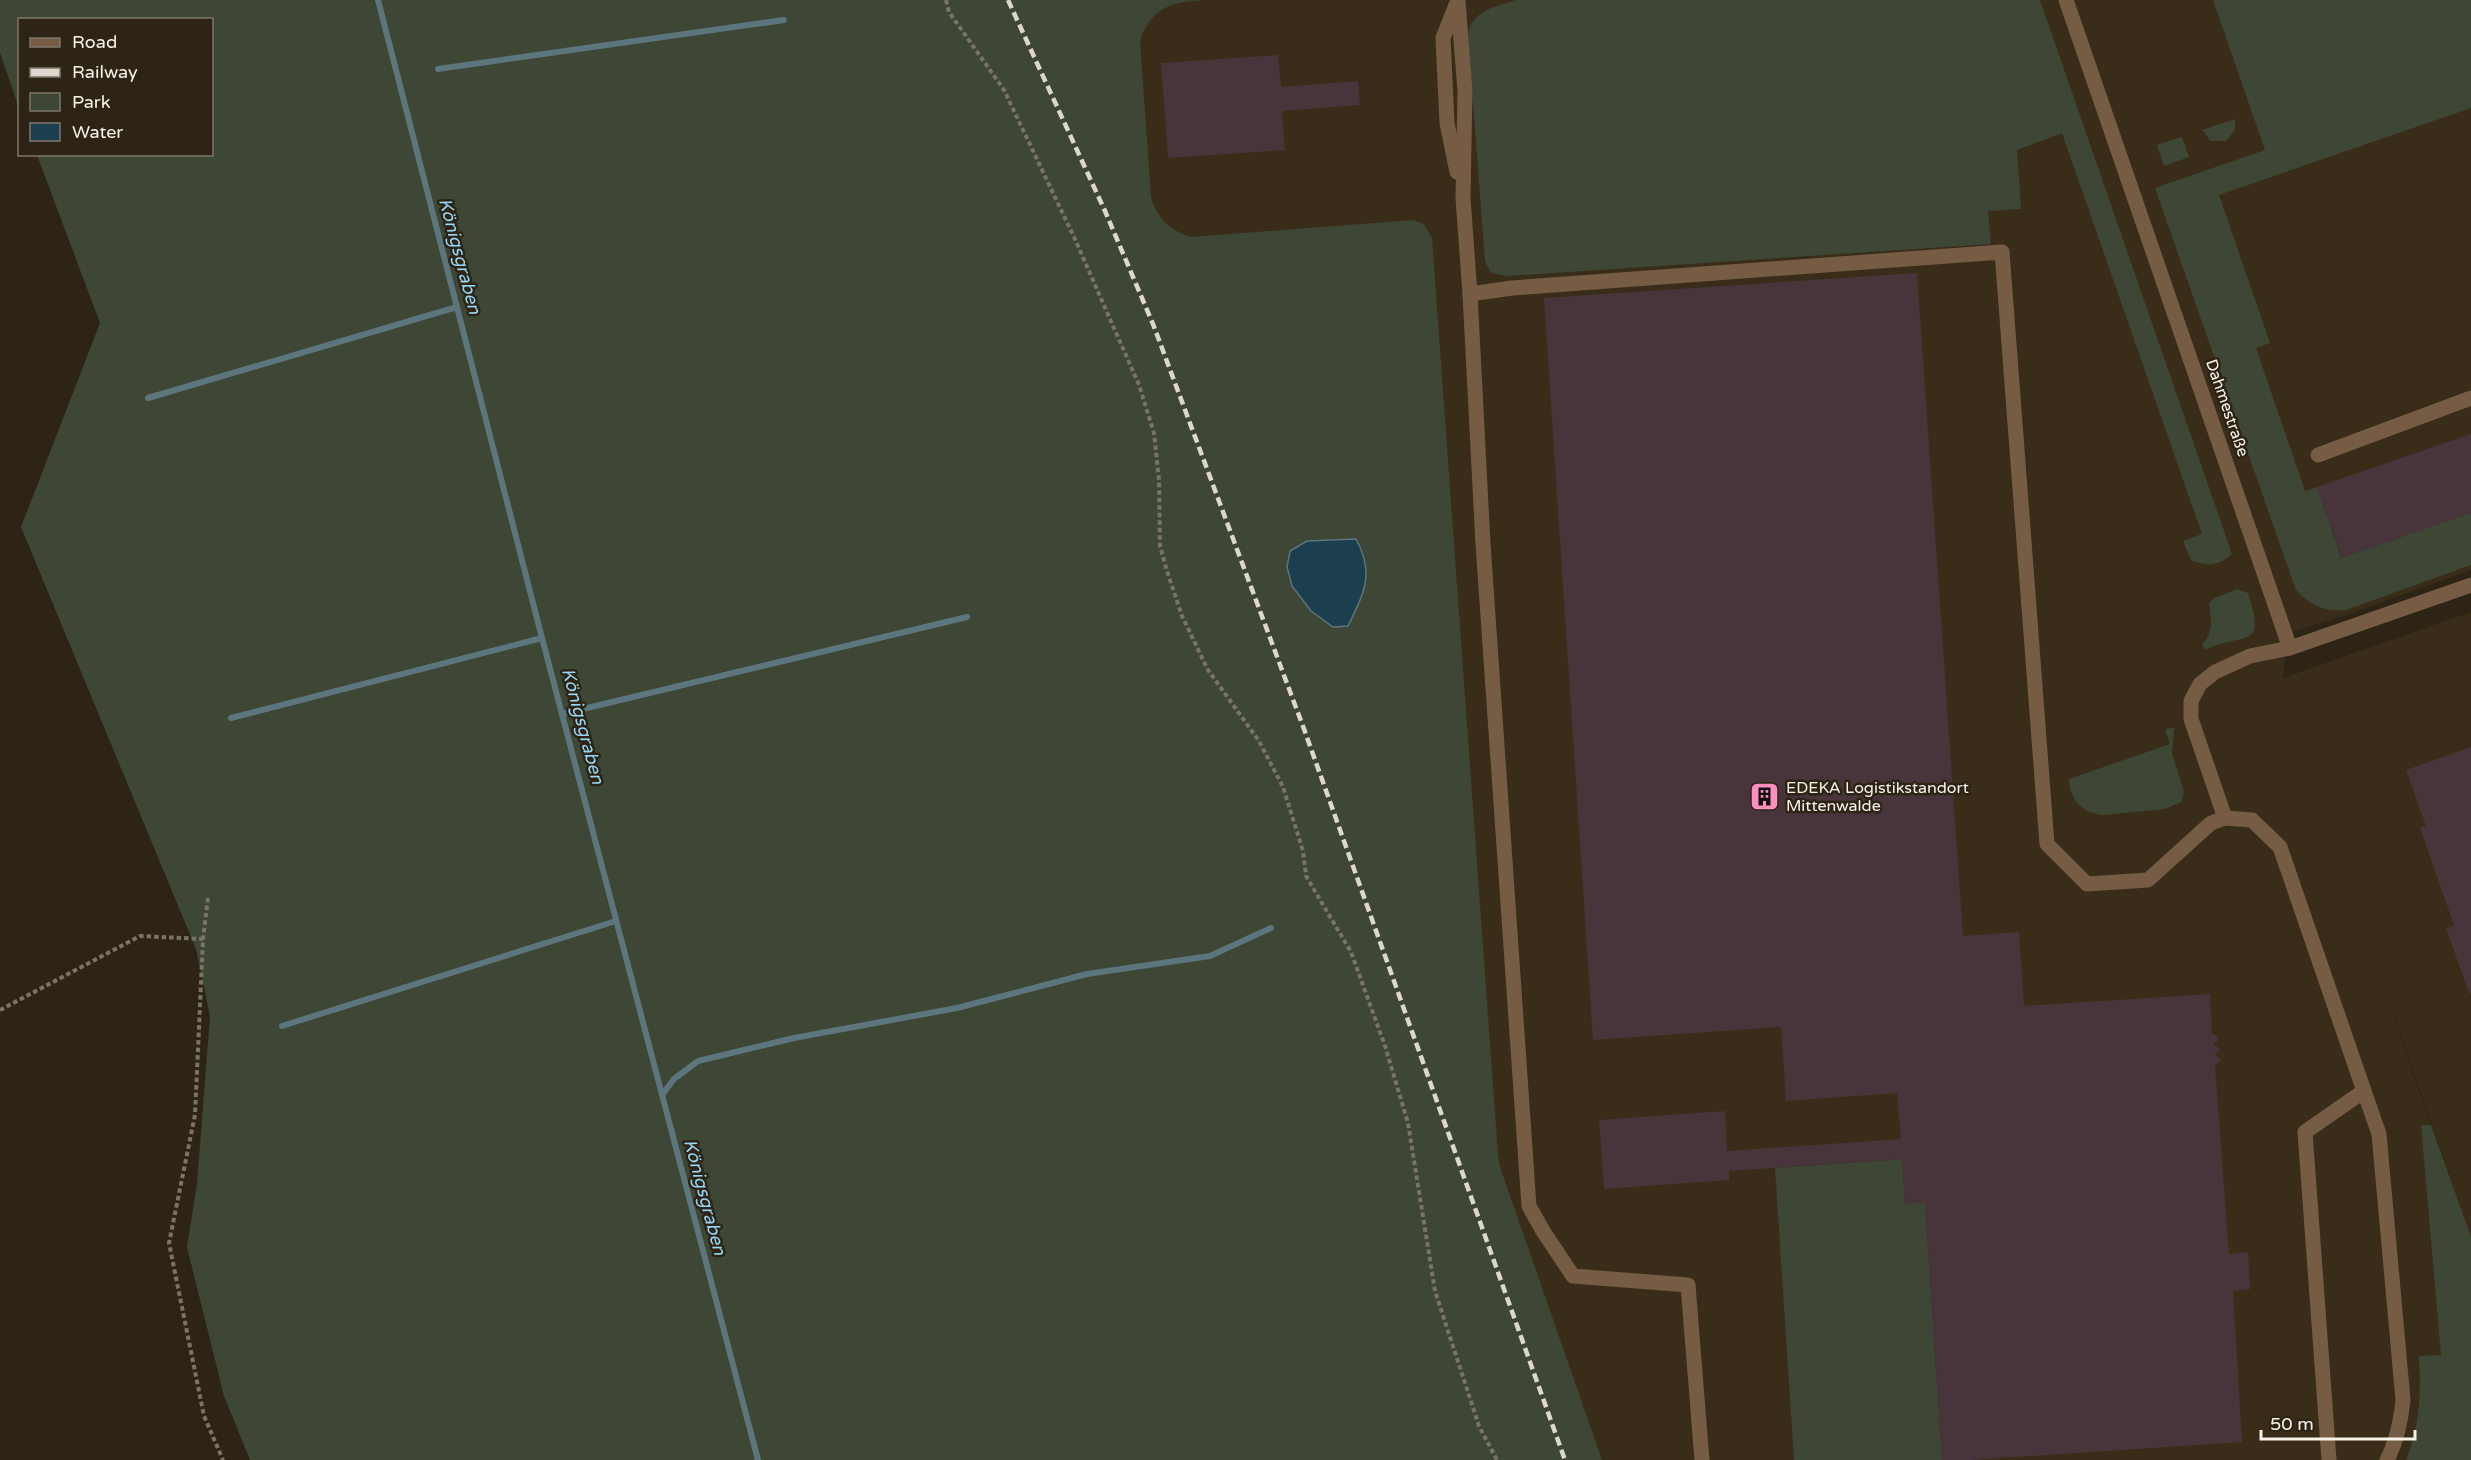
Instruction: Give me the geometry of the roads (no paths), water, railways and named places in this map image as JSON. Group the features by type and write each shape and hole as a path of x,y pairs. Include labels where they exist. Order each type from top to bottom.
{"street":[{"path":"1459,0 1443,38 1447,123 1463,198 1483,544 1529,1206 1543,1232 1573,1276 1688,1285 1702,1460"},
{"name":"Dahmestraße","path":"2066,0 2290,648"},
{"path":"1470,294 1512,288 2002,252 2047,844 2086,884 2148,880 2211,823 2225,818 2252,820 2280,847 2379,1134 2403,1400 2401,1422 2393,1450 2387,1460"},
{"path":"2318,455 2471,398"},
{"path":"2225,818 2191,719 2191,700 2200,684 2215,672 2250,656 2290,648 2471,585"},
{"path":"2329,1460 2305,1132 2364,1091"}],"water":[{"path":"1356,539 1365,563 1363,593 1348,626 1333,627 1311,611 1292,586 1287,567 1290,551 1307,541"}],"waterway":[{"name":"Königsgraben","path":"378,0 542,638 758,1460"},
{"path":"438,69 784,20"},
{"path":"148,398 457,307"},
{"path":"562,714 967,617"},
{"path":"231,718 542,638"},
{"path":"282,1026 616,921"},
{"path":"662,1095 674,1079 698,1061 794,1038 957,1008 1087,974 1210,956 1271,928"}],"railway":[{"path":"1008,0 1105,211 1153,324 1304,729 1565,1460"}],"place":[{"name":"EDEKA Logistikstandort Mittenwalde","path":"1765,797"}]}
